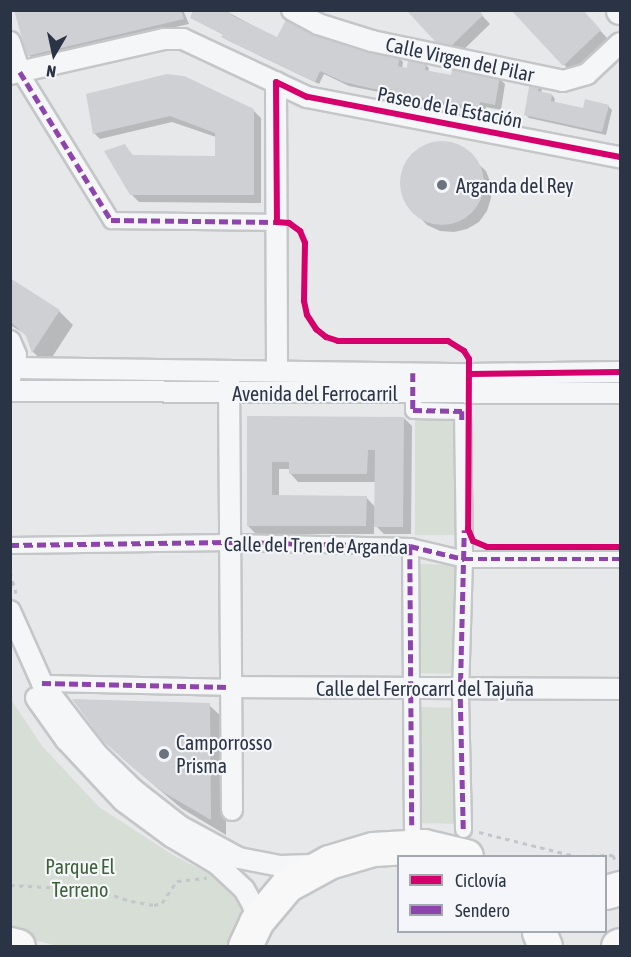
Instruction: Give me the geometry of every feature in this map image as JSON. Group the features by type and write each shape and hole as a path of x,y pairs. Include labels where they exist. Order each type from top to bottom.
{"highway":[{"path":"250,934 287,885 329,862 374,849 464,843"},
{"path":"10,944 18,946"}],"street":[{"name":"Calle Virgen del Pilar","path":"292,10 318,24 372,41 563,81 587,75 621,43"},
{"path":"318,24 333,10"},
{"name":"Paseo de la Estación","path":"15,73 164,39 183,39 307,97 621,157"},
{"path":"10,42 15,73 111,220 277,222"},
{"path":"276,82 277,372"},
{"path":"10,340 16,355 13,374"},
{"path":"229,371 232,810"},
{"name":"Avenida del Ferrocarril","path":"13,374 277,372 413,383 621,393"},
{"name":"Avenida del Ferrocarril","path":"10,391 230,393 621,372"},
{"path":"413,383 413,410 462,411 464,559 460,688 464,843"},
{"name":"Calle del Tren de Arganda","path":"10,545 229,542 410,546 464,559 621,559"},
{"path":"410,546 412,829"},
{"path":"10,611 42,683 98,754 133,789 180,826 239,858 280,866 302,867 329,862"},
{"path":"10,647 31,690 47,715 66,740 123,801 172,837 217,864 244,890 253,905 250,934"},
{"path":"42,683 230,691"},
{"name":"Calle del Ferrocarrl del Tajuña","path":"230,691 621,688"}],"path":[{"path":"607,855 613,855 615,884"},
{"path":"10,885 97,890 131,901 154,905 162,903 177,881 206,880 217,864"}],"green space":[{"path":"415,418 459,418 459,535 415,535"},
{"path":"417,564 458,565 456,674 415,673"},
{"name":"Parque El Terreno","path":"10,698 42,746 99,807 173,855 230,885 242,904 244,914 229,946 58,946 11,934"},
{"path":"417,707 458,708 456,824 415,823"}],"building":[{"path":"14,10 181,10 184,19 27,56"},
{"path":"193,10 227,10 233,16 277,37 288,16 355,49 356,47 400,56 398,66 407,68 408,59 426,63 425,70 451,75 453,67 500,76 495,105 480,102 479,108 369,88 344,82 320,71 315,82 221,37 223,34 190,18"},
{"path":"406,10 479,10 483,15 445,52"},
{"path":"511,10 583,10 601,30 563,66"},
{"path":"167,74 184,76 254,109 254,195 130,195 104,151 125,144 132,155 215,156 215,133 170,116 93,134 86,94"},
{"path":"530,82 539,84 538,91 552,94 551,101 583,108 585,99 609,105 602,132 524,115"},
{"name":"Arganda del Rey","path":"442,141 458,144 472,153 481,167 484,183 481,199 472,213 458,222 442,225 426,222 412,213 403,199 400,183 403,167 412,153 426,144"},
{"path":"10,278 60,310 32,353 26,336 10,321"},
{"path":"247,416 404,417 403,527 374,527 375,450 368,450 367,474 289,474 289,462 272,462 272,495 367,496 366,526 247,526"},
{"name":"Camporrosso Prisma","path":"72,699 210,703 211,820 163,792 132,767 103,741"}],"marked path":[{"path":"20,72 111,220 277,222"},
{"path":"413,373 413,410 462,411 462,422"},
{"path":"463,829 460,695 464,530"},
{"path":"10,545 229,542 410,546 464,559 620,559"},
{"path":"410,546 412,829"},
{"path":"42,683 230,687"}],"cycle path":[{"path":"620,157 307,97 276,82 277,222 289,223 300,231 305,243 304,301 307,315 316,329 326,337 338,341 448,341 464,351 469,359 468,529 473,541 487,547 620,547"},
{"path":"470,374 620,372"}],"place":[{"name":"Arganda del Rey","path":"442,185"},
{"name":"Camporrosso Prisma","path":"164,754"}]}
